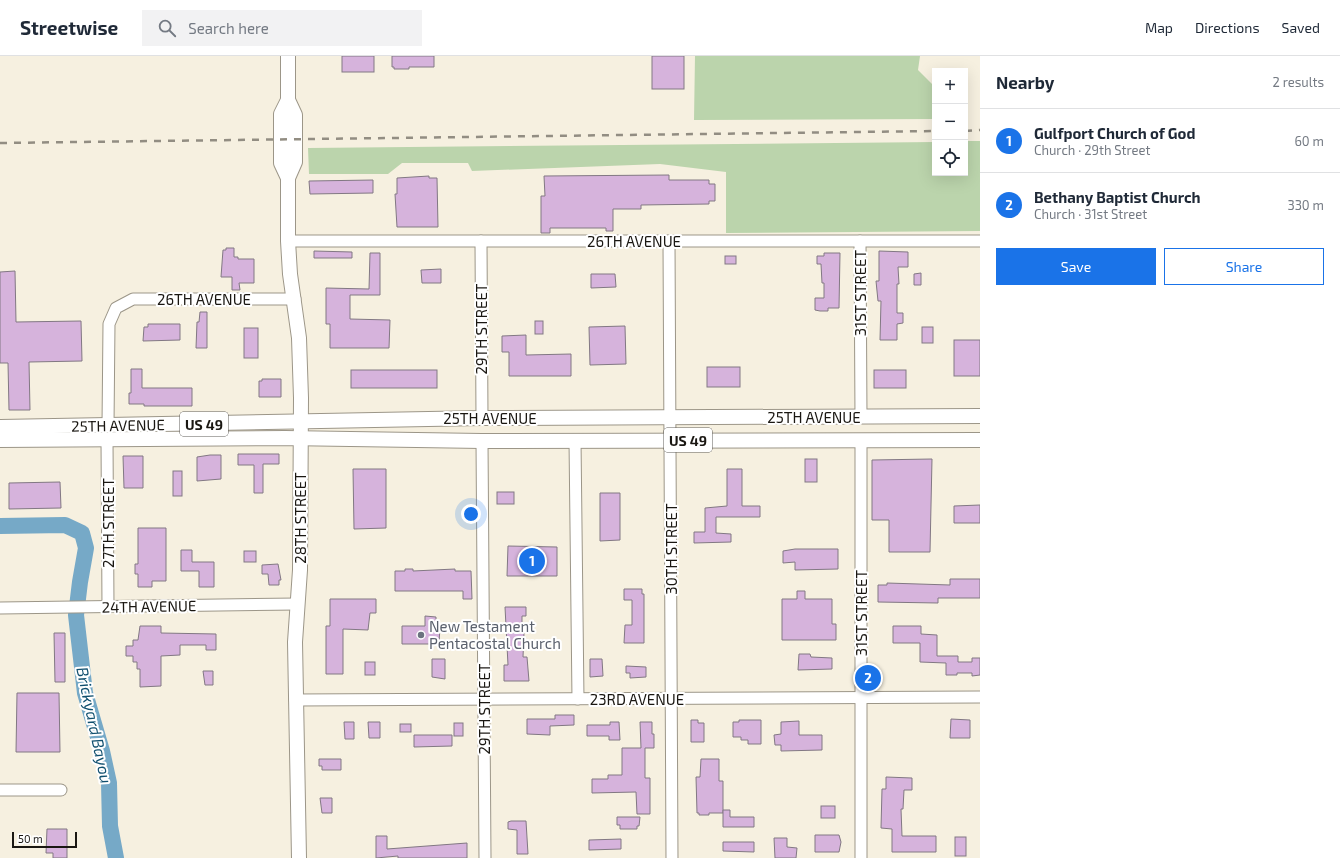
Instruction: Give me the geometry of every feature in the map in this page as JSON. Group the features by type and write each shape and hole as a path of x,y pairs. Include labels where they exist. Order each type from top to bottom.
{"main road":[{"name":"28TH STREET","path":"288,56 288,100 295,115 295,162 288,178 288,241 290,274 295,299 299,338 301,422 300,570 295,642 299,858"},
{"name":"25TH AVENUE","path":"0,440 108,432 301,422 482,418 980,416"},
{"name":"25TH AVENUE","path":"0,427 300,438 482,441 980,440"}],"street":[{"name":"26TH AVENUE","path":"288,241 980,241"},
{"name":"29TH STREET","path":"481,241 482,418"},
{"name":"30TH STREET","path":"670,241 672,858"},
{"name":"31ST STREET","path":"860,241 861,417"},
{"name":"26TH AVENUE","path":"116,308 133,299 295,299"},
{"name":"27TH STREET","path":"103,607 108,432 109,324 116,308"},
{"path":"575,440 578,699"},
{"name":"31ST STREET","path":"861,440 862,858"},
{"name":"29TH STREET","path":"482,441 485,858"},
{"name":"24TH AVENUE","path":"0,608 298,604"},
{"name":"23RD AVENUE","path":"295,700 980,697"},
{"path":"0,790 61,790"}],"green space":[{"path":"695,56 920,56 918,70 932,84 932,119 694,120"},
{"path":"968,141 980,141 980,231 726,233 726,172 660,164 472,171 468,163 402,163 388,174 309,174 308,148 932,142 932,176 968,176"}],"building":[{"path":"342,56 374,56 374,72 342,72"},
{"path":"392,56 434,56 434,67 409,67 409,69 394,69 394,67 392,67"},
{"path":"652,56 684,56 684,89 652,89"},
{"path":"669,175 669,180 709,180 709,184 715,184 715,201 709,201 709,204 641,205 641,209 613,209 613,231 606,231 606,228 550,228 550,233 541,233 541,196 545,196 544,176"},
{"path":"429,176 429,178 437,178 438,227 397,227 395,194 397,194 397,178"},
{"path":"373,180 373,193 310,194 309,181"},
{"path":"226,248 234,248 234,257 238,257 238,259 254,259 254,283 239,283 240,290 232,290 232,277 221,277 223,250 226,250"},
{"path":"314,251 352,252 352,258 314,258"},
{"path":"879,251 908,252 908,267 898,267 899,284 897,284 897,313 903,313 903,323 897,324 897,340 880,340 881,301 878,301 876,281 879,281"},
{"path":"370,253 380,253 380,295 350,295 350,319 390,320 389,348 330,348 330,324 326,324 326,288 369,289"},
{"path":"824,253 840,253 839,308 828,308 828,311 820,311 815,310 815,298 824,298 824,283 822,283 821,264 817,264 817,256 824,256"},
{"path":"725,256 736,256 736,264 725,264"},
{"path":"441,269 441,283 422,283 421,270"},
{"path":"15,271 16,322 81,321 82,361 29,362 30,410 9,410 8,363 0,363 0,272"},
{"path":"921,273 921,285 914,285 914,274"},
{"path":"591,274 615,274 616,287 591,288"},
{"path":"200,312 207,312 207,348 196,348 197,322 199,322"},
{"path":"535,321 543,321 543,334 535,334"},
{"path":"148,324 180,324 180,340 143,341 144,327 148,327"},
{"path":"625,326 626,364 590,365 589,327"},
{"path":"922,327 933,327 933,343 922,343"},
{"path":"244,328 258,328 258,358 244,358"},
{"path":"526,335 526,355 571,354 571,376 509,376 509,352 502,352 502,336"},
{"path":"954,340 980,340 980,376 954,376"},
{"path":"707,367 740,367 740,387 707,387"},
{"path":"131,369 142,369 142,388 192,388 192,406 144,406 144,404 129,404 129,393 131,393"},
{"path":"351,370 437,370 437,388 351,388"},
{"path":"874,370 906,370 906,388 874,388"},
{"path":"262,379 281,379 281,397 259,397 259,381 262,381"},
{"path":"238,454 279,454 279,464 263,464 263,493 254,493 254,465 238,465"},
{"path":"221,455 221,479 197,481 197,457"},
{"path":"123,456 143,456 143,488 124,488"},
{"path":"805,459 817,459 817,482 805,482"},
{"path":"932,459 930,552 889,552 889,520 872,520 872,460"},
{"path":"353,469 386,469 386,528 354,529"},
{"path":"727,469 742,469 742,506 760,506 760,517 716,517 716,533 731,534 731,542 694,543 694,532 705,532 705,508 727,506"},
{"path":"173,471 182,471 182,496 173,496"},
{"path":"60,482 61,508 9,509 9,483"},
{"path":"497,492 514,492 514,504 497,504"},
{"path":"600,493 620,493 620,540 600,541"},
{"path":"980,505 980,523 954,523 954,506"},
{"path":"138,528 166,528 166,581 152,581 152,587 138,587 138,574 135,574 135,564 138,564"},
{"path":"508,546 557,547 557,576 507,576"},
{"path":"795,549 838,549 838,569 795,570 795,562 783,563 783,551"},
{"path":"181,550 192,550 192,562 214,562 214,587 199,587 199,571 181,571"},
{"path":"244,551 256,551 256,562 244,562"},
{"path":"278,564 281,580 279,580 279,585 269,585 268,574 262,574 262,565"},
{"path":"405,569 413,569 413,571 455,569 455,571 471,571 472,599 463,599 463,591 395,591 395,571 405,571"},
{"path":"950,579 980,579 980,598 938,598 938,603 878,602 878,585 887,585 887,583 950,585"},
{"path":"624,589 642,589 642,594 644,594 644,643 624,643 625,625 632,625 632,600 624,600"},
{"path":"797,591 805,591 805,599 832,599 832,624 836,624 836,640 782,640 782,599 797,599"},
{"path":"330,599 376,599 376,613 370,613 368,630 343,629 343,674 326,674 326,626 330,626"},
{"path":"505,607 526,607 526,616 522,616 522,633 524,633 523,657 527,657 529,681 504,681 504,665 508,665"},
{"name":"New Testament Pentacostal Church","path":"425,616 436,617 436,626 440,626 439,644 402,644 402,626 425,626"},
{"path":"140,626 161,626 161,633 216,634 216,650 206,650 206,645 180,645 180,655 161,656 161,686 140,687 140,669 137,669 137,662 133,662 133,656 126,656 126,646 133,646 133,640 138,640"},
{"path":"893,626 921,626 921,634 937,635 937,656 958,656 958,662 972,662 972,658 980,658 980,675 972,676 972,673 957,673 957,675 946,675 946,663 920,662 920,643 893,643"},
{"path":"54,633 65,633 65,682 55,682"},
{"path":"799,654 810,654 811,657 832,658 832,669 798,670"},
{"path":"432,659 445,659 445,679 432,677"},
{"path":"590,659 602,659 603,676 590,677"},
{"path":"365,662 375,662 375,675 365,675"},
{"path":"626,666 646,667 646,677 630,678 630,673 626,673"},
{"path":"203,671 213,671 213,685 205,685"},
{"path":"17,693 59,693 60,752 16,752"},
{"path":"555,715 574,715 574,725 550,726 550,735 527,734 527,719 555,719"},
{"path":"951,719 970,720 970,738 950,738"},
{"path":"691,720 698,720 698,723 704,723 704,742 691,742"},
{"path":"739,720 761,720 761,744 748,744 748,740 741,740 741,737 733,737 733,722 739,722"},
{"path":"799,721 799,735 822,735 822,750 781,751 781,745 775,745 774,735 781,734 781,722"},
{"path":"344,722 354,722 354,739 345,739"},
{"path":"368,722 380,722 380,738 369,738"},
{"path":"610,722 619,722 620,740 609,740 609,736 587,736 587,725 610,725"},
{"path":"640,722 652,722 652,734 654,734 654,748 645,748 645,778 650,778 650,814 637,814 636,792 592,793 592,779 608,779 608,775 622,775 622,748 641,748"},
{"path":"454,723 463,723 463,736 454,736"},
{"path":"400,724 411,724 411,732 400,732"},
{"path":"414,735 452,735 452,746 414,747"},
{"path":"319,759 341,759 341,770 322,770 322,766 319,766"},
{"path":"701,759 719,759 719,781 723,781 723,813 699,815 699,813 697,813 696,777 700,777"},
{"path":"886,777 912,778 912,790 904,790 903,809 901,809 902,836 936,836 936,852 892,852 892,829 881,828 882,789 886,789"},
{"path":"320,798 332,798 332,813 322,813"},
{"path":"821,806 835,806 835,818 821,818"},
{"path":"723,810 730,810 730,817 754,817 754,827 723,827"},
{"path":"617,817 640,817 639,826 637,826 637,829 620,829 620,825 617,825"},
{"path":"526,821 528,854 517,854 517,830 508,829 508,822"},
{"path":"47,829 67,829 67,858 53,858 53,853 46,853"},
{"path":"815,835 839,835 841,842 839,852 815,852"},
{"path":"376,836 387,836 387,849 467,843 467,858 398,858 398,856 376,858"},
{"path":"955,837 966,837 966,856 955,856"},
{"path":"774,838 787,838 787,847 797,848 796,858 775,858"},
{"path":"621,839 621,849 589,850 589,840"},
{"path":"723,842 754,842 754,852 723,851"}],"waterway":[{"name":"Brickyard Bayou","path":"0,526 65,525 82,533 86,548 76,615 85,693 102,751 109,783 110,826 116,858"}],"railway":[{"path":"968,131 980,130"},
{"path":"0,143 932,131"}],"place":[{"name":"Gulfport Church of God","path":"532,561"},
{"name":"New Testament Pentacostal Church","path":"421,635"},
{"name":"Bethany Baptist Church","path":"868,678"}]}
